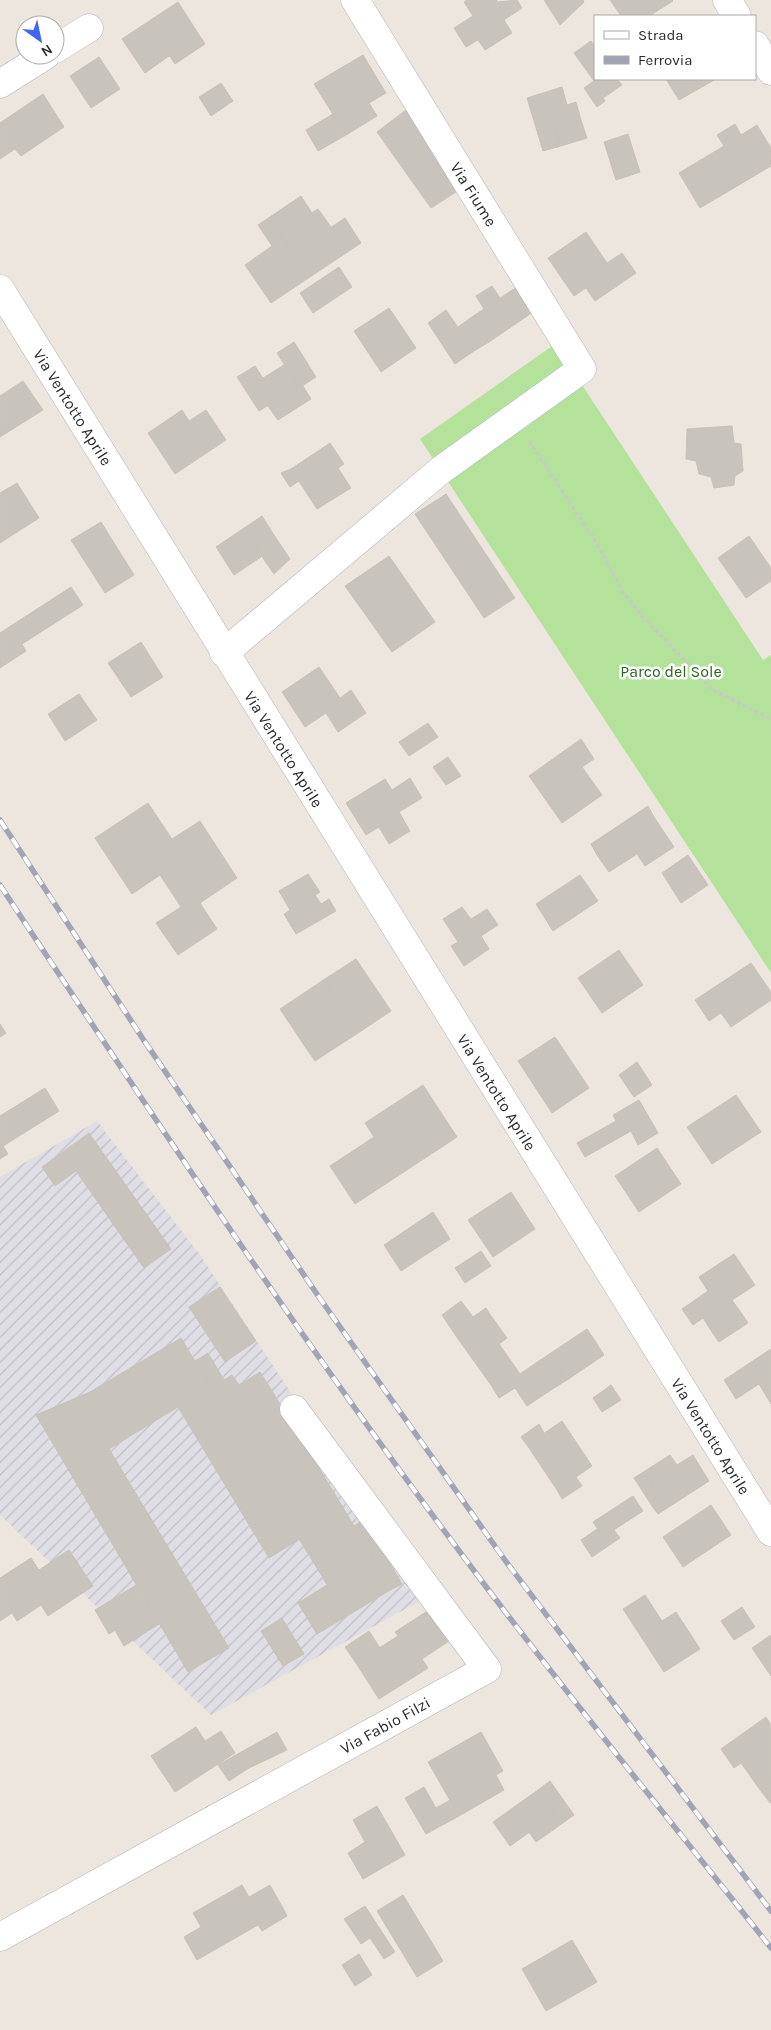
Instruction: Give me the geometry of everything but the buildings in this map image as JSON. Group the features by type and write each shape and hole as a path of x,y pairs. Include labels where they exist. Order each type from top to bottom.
{"street":[{"name":"Via Fiume","path":"354,0 582,369 564,380 514,418"},
{"path":"727,0 736,15"},
{"path":"65,43 89,28"},
{"path":"756,47 771,71"},
{"path":"0,84 30,65"},
{"name":"Via Ventotto Aprile","path":"0,289 224,653 771,1532"},
{"path":"224,653 441,470 514,418"},
{"name":"Via Fabio Filzi","path":"0,1937 487,1669 294,1409"}],"path":[{"path":"514,418 596,542 623,592 641,616 713,690 771,719"}],"shaded area":[{"path":"97,1121 200,1255 297,1402 440,1590 211,1715 0,1515 0,1177"}],"green space":[{"name":"Parco del Sole","path":"555,344 763,660 771,655 771,973 420,439"}],"railway":[{"path":"0,820 143,1039 321,1300 507,1563 771,1911"},
{"path":"0,885 235,1236 356,1410 552,1673 771,1948"}]}
